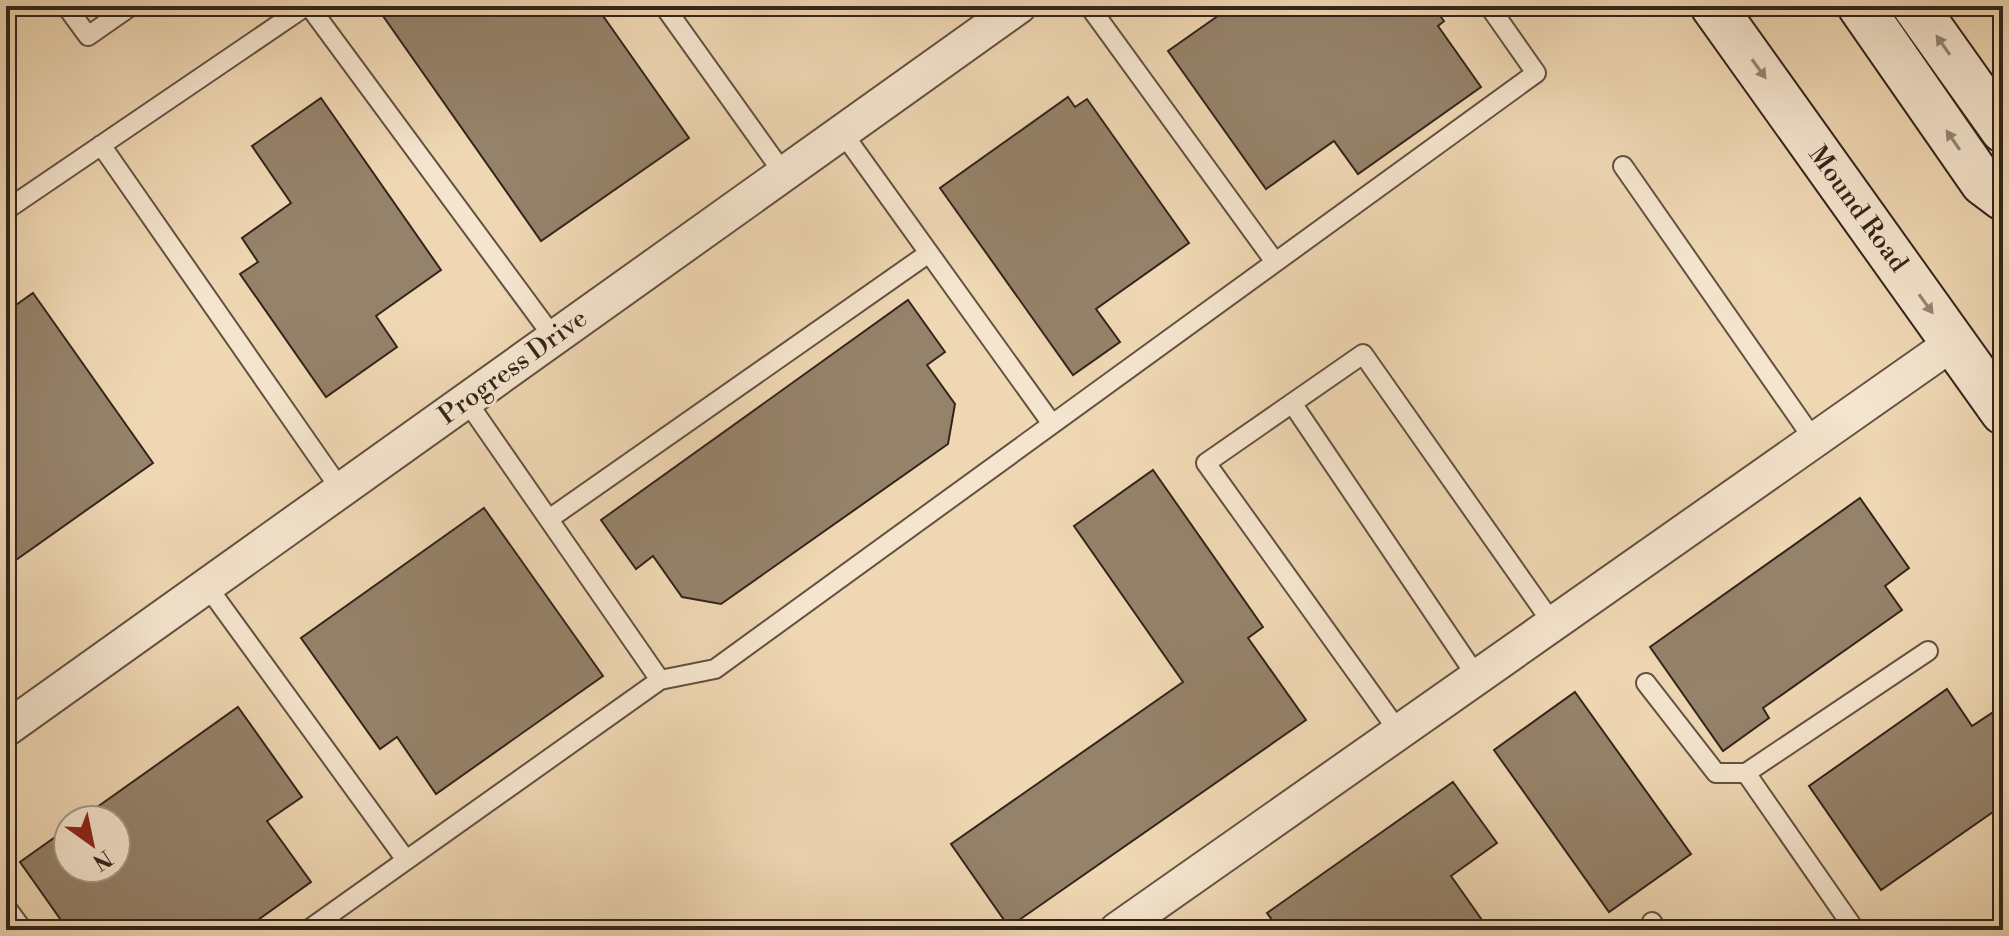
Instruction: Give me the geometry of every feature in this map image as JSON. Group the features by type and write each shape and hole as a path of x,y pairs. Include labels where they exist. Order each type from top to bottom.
{"main road":[{"name":"Mound Road","path":"1713,6 2003,412"},
{"path":"1860,6 1983,183 2003,198"},
{"path":"1915,6 2003,130"}],"street":[{"name":"Progress Drive","path":"6,729 1019,6"},
{"path":"1117,930 1954,342"}],"lane":[{"path":"66,6 88,36 131,6"},
{"path":"6,210 307,6 554,338"},
{"path":"664,6 784,174"},
{"path":"1089,6 1275,262"},
{"path":"308,930 660,680 715,669 1536,73 1489,6"},
{"path":"842,132 1052,424"},
{"path":"101,145 341,490"},
{"path":"1623,166 1814,440"},
{"path":"549,519 929,253"},
{"path":"1399,732 1206,463 1363,354 1553,624"},
{"path":"466,400 660,680"},
{"path":"1292,403 1477,677"},
{"path":"207,586 406,860"},
{"path":"1646,683 1716,773 1746,773 1928,651"},
{"path":"1746,773 1855,930"},
{"path":"6,907 23,930"}],"building":[{"path":"376,6 596,6 689,138 541,241"},
{"path":"1232,6 1433,6 1444,21 1438,26 1481,87 1358,174 1334,141 1266,189 1168,51"},
{"path":"1068,97 1075,107 1087,99 1189,243 1096,309 1120,342 1073,375 940,188"},
{"path":"321,98 441,270 376,316 397,347 326,397 240,274 258,262 242,238 291,203 252,146"},
{"path":"33,293 153,463 6,567 6,312"},
{"path":"908,300 945,352 927,365 955,404 948,444 721,604 682,597 653,556 636,569 601,520"},
{"path":"1153,470 1263,627 1248,638 1306,720 1009,927 951,844 1183,682 1074,526"},
{"path":"1860,498 1909,568 1885,586 1902,610 1763,708 1769,718 1723,751 1650,647"},
{"path":"484,508 603,676 436,794 397,737 380,749 301,638"},
{"path":"1947,689 1972,726 2001,707 2003,710 2003,805 1881,890 1809,786"},
{"path":"1575,692 1691,854 1609,912 1494,750"},
{"path":"238,707 302,797 267,821 311,882 244,930 68,930 20,862 52,839 52,884 132,884 132,804 102,804"},
{"path":"1453,782 1497,843 1451,876 1489,930 1279,930 1267,913"}]}
